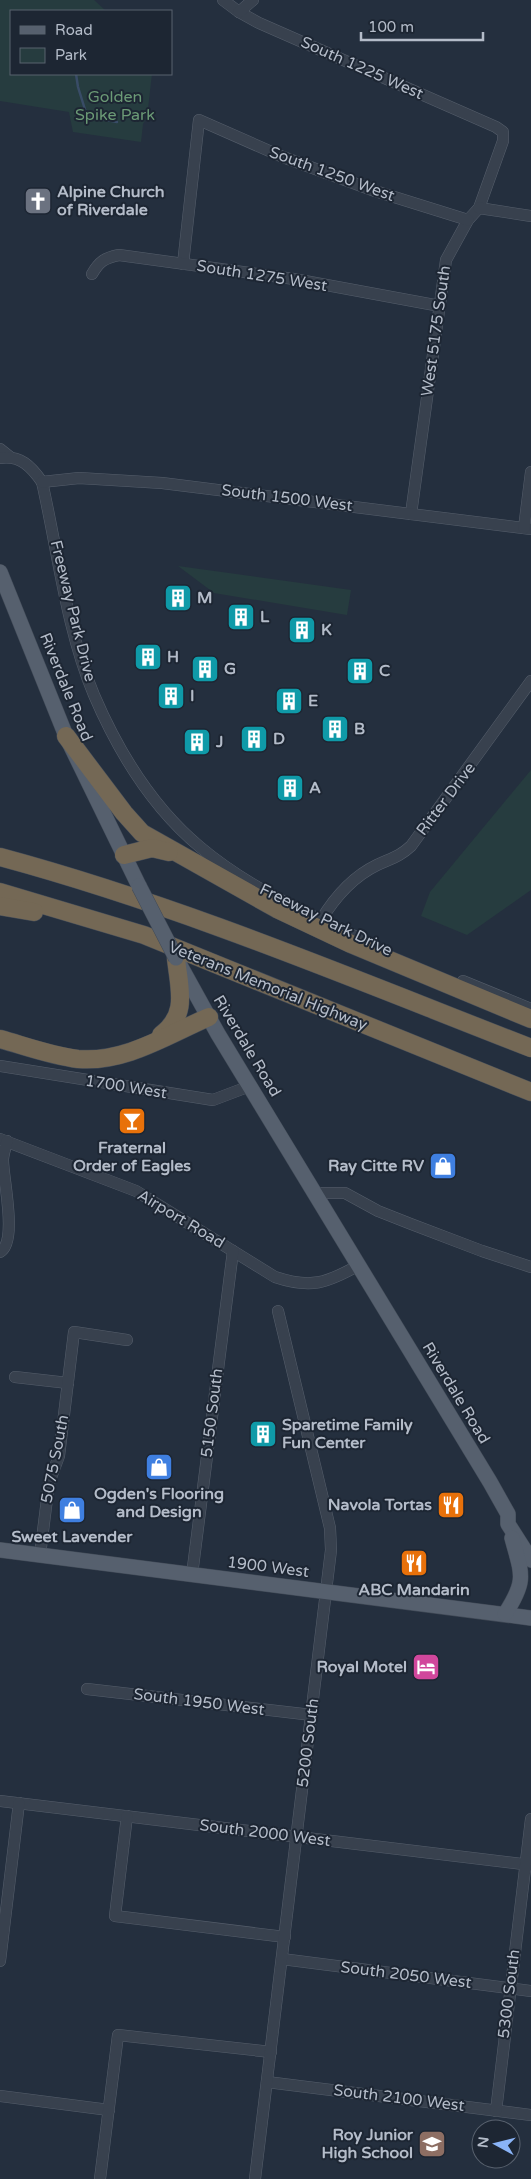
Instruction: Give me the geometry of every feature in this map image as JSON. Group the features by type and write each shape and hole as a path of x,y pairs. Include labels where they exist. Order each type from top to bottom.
{"highway":[{"path":"66,736 132,824 142,833 277,909 351,944 531,1019"},
{"path":"124,855 152,848 182,856"},
{"path":"0,857 81,881 222,928 531,1048"},
{"name":"Veterans Memorial Highway","path":"0,892 144,935 531,1092"},
{"path":"0,906 144,935"},
{"path":"222,928 274,939 531,1036"},
{"path":"150,1043 172,1026 177,1017 180,1002 176,958"},
{"path":"0,1038 77,1058 109,1058 127,1054 208,1017"}],"main road":[{"name":"Riverdale Road","path":"0,572 66,736 176,958 208,1017 359,1265 531,1560"},
{"name":"Riverdale Road","path":"508,1519 516,1518 531,1541"},
{"path":"505,1614 520,1586 521,1571 508,1519"},
{"name":"1900 West","path":"0,1550 531,1618"}],"street":[{"name":"South 1225 West","path":"223,0 259,23 496,126 502,132"},
{"path":"239,12 253,0"},
{"name":"South 1250 West","path":"183,264 199,120 283,157 375,191 468,220"},
{"name":"West 5175 South","path":"411,514 446,260 468,220 480,208 503,141 502,132"},
{"path":"480,208 531,216"},
{"name":"South 1275 West","path":"92,274 99,262 119,255 294,279 440,306"},
{"path":"0,449 5,457 19,459 32,468 42,482"},
{"path":"528,529 531,472"},
{"name":"South 1500 West","path":"42,482 78,478 154,482 528,529"},
{"name":"Freeway Park Drive","path":"42,482 79,649 94,695 135,771 160,808 200,847 280,901 389,951 531,1009"},
{"name":"Ritter Drive","path":"322,920 339,893 356,878 376,866 400,856 411,846 531,681"},
{"name":"1700 West","path":"0,1066 213,1100 250,1086"},
{"path":"0,1252 7,1242 8,1211 3,1159 4,1140"},
{"name":"Airport Road","path":"4,1140 136,1191 275,1277 292,1283 310,1284 325,1282 359,1265"},
{"path":"316,1193 344,1193 403,1221 482,1251 531,1267"},
{"name":"5150 South","path":"192,1575 233,1251"},
{"name":"5200 South","path":"256,2179 331,1550 330,1528 278,1311"},
{"name":"5075 South","path":"40,1555 49,1484 59,1456 74,1332 128,1340"},
{"path":"15,1376 68,1383"},
{"name":"South 1950 West","path":"86,1688 312,1715"},
{"name":"South 2000 West","path":"0,1801 528,1865"},
{"path":"0,1961 19,1804"},
{"path":"127,1816 115,1916 285,1937"},
{"name":"5300 South","path":"496,2110 510,1988 528,1865 531,1819"},
{"name":"South 2050 West","path":"282,1959 531,1991"},
{"path":"100,2179 118,2035 271,2052"},
{"name":"South 2100 West","path":"267,2082 531,2115"},
{"path":"0,2096 109,2110"}],"green space":[{"name":"Golden Spike Park","path":"0,0 94,0 105,10 10,10 10,75 152,75 147,117 143,124 141,142 73,132 69,112 0,101"},
{"path":"178,566 351,590 347,615 214,593"},
{"path":"531,770 531,890 467,935 421,916 430,892"}],"waterway":[{"path":"76,75 87,116 86,120"},
{"path":"87,116 117,122"}],"place":[{"name":"Alpine Church of Riverdale","path":"38,201"},
{"name":"M","path":"178,598"},
{"name":"L","path":"241,617"},
{"name":"K","path":"302,630"},
{"name":"H","path":"148,657"},
{"name":"G","path":"205,669"},
{"name":"C","path":"360,671"},
{"name":"I","path":"171,696"},
{"name":"E","path":"289,701"},
{"name":"B","path":"335,729"},
{"name":"D","path":"254,739"},
{"name":"J","path":"197,742"},
{"name":"A","path":"290,788"},
{"name":"Fraternal Order of Eagles","path":"132,1121"},
{"name":"Ray Citte RV","path":"443,1166"},
{"name":"Sparetime Family Fun Center","path":"263,1434"},
{"name":"Ogden's Flooring and Design","path":"159,1467"},
{"name":"Navola Tortas","path":"451,1505"},
{"name":"Sweet Lavender","path":"72,1510"},
{"name":"ABC Mandarin","path":"414,1563"},
{"name":"Royal Motel","path":"426,1667"},
{"name":"Roy Junior High School","path":"432,2144"}]}
